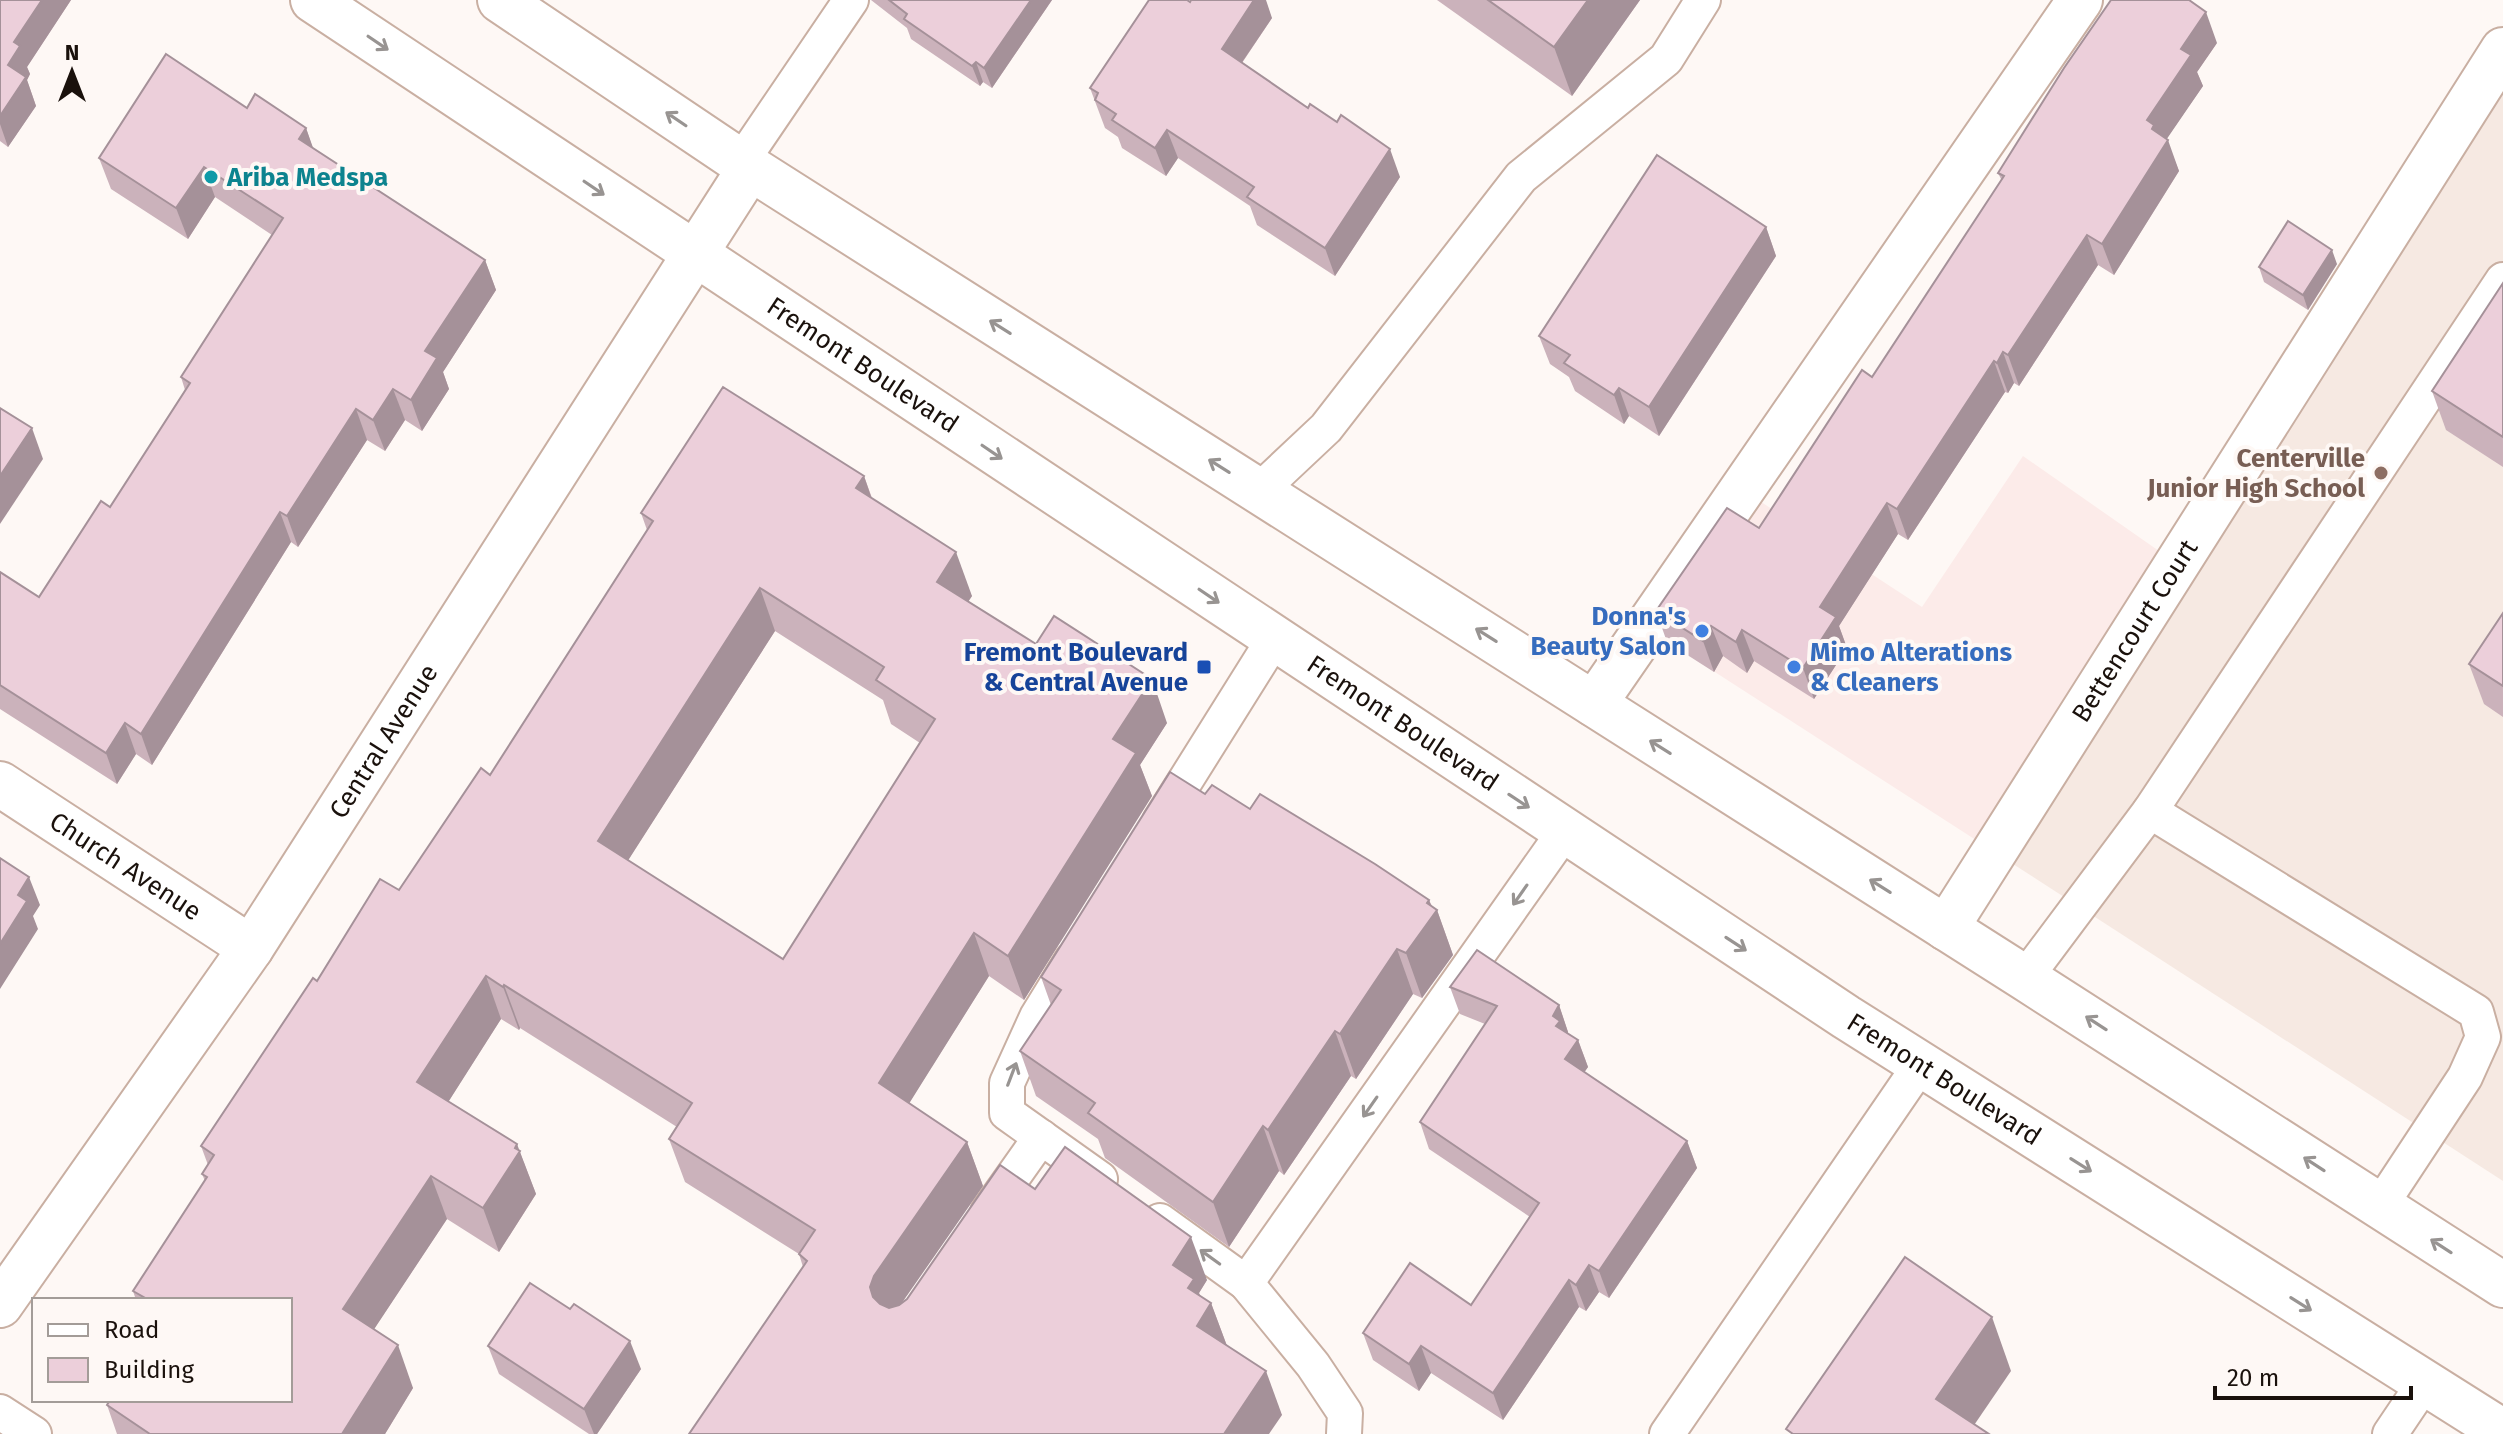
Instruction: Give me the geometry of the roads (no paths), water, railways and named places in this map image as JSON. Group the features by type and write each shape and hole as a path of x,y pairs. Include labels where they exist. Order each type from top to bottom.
{"main road":[{"name":"Fremont Boulevard","path":"313,0 1274,639 1921,1064 2503,1432"},
{"path":"500,0 745,165 2503,1285"},
{"path":"1594,704 2080,0"},
{"name":"Bettencourt Court","path":"1946,928 2503,50"},
{"name":"Central Avenue","path":"0,1305 251,948 693,254 745,165"},
{"name":"Church Avenue","path":"0,784 251,948"}],"lane":[{"path":"745,165 851,0"},
{"path":"1259,491 1326,428 1521,177 1666,59 1703,0"},
{"path":"2025,978 2150,811 2503,280"},
{"path":"1147,842 1274,639"},
{"path":"2150,811 2476,1012 2483,1037 2465,1077 2380,1206"},
{"path":"1246,1283 1565,831"},
{"path":"1088,936 1037,1017 1007,1083 1007,1113 1253,1289 1313,1365 1345,1413 1344,1434"},
{"path":"1667,1434 1921,1064"},
{"path":"969,1240 1041,1137"},
{"path":"2390,1434 2425,1382"},
{"path":"0,1412 34,1434"}],"place":[{"name":"Ariba Medspa","path":"211,177"},
{"name":"Centerville Junior High School","path":"2381,473"},
{"name":"Donna's Beauty Salon","path":"1702,631"},
{"name":"Fremont Boulevard & Central Avenue","path":"1204,667"},
{"name":"Mimo Alterations & Cleaners","path":"1794,667"}]}
